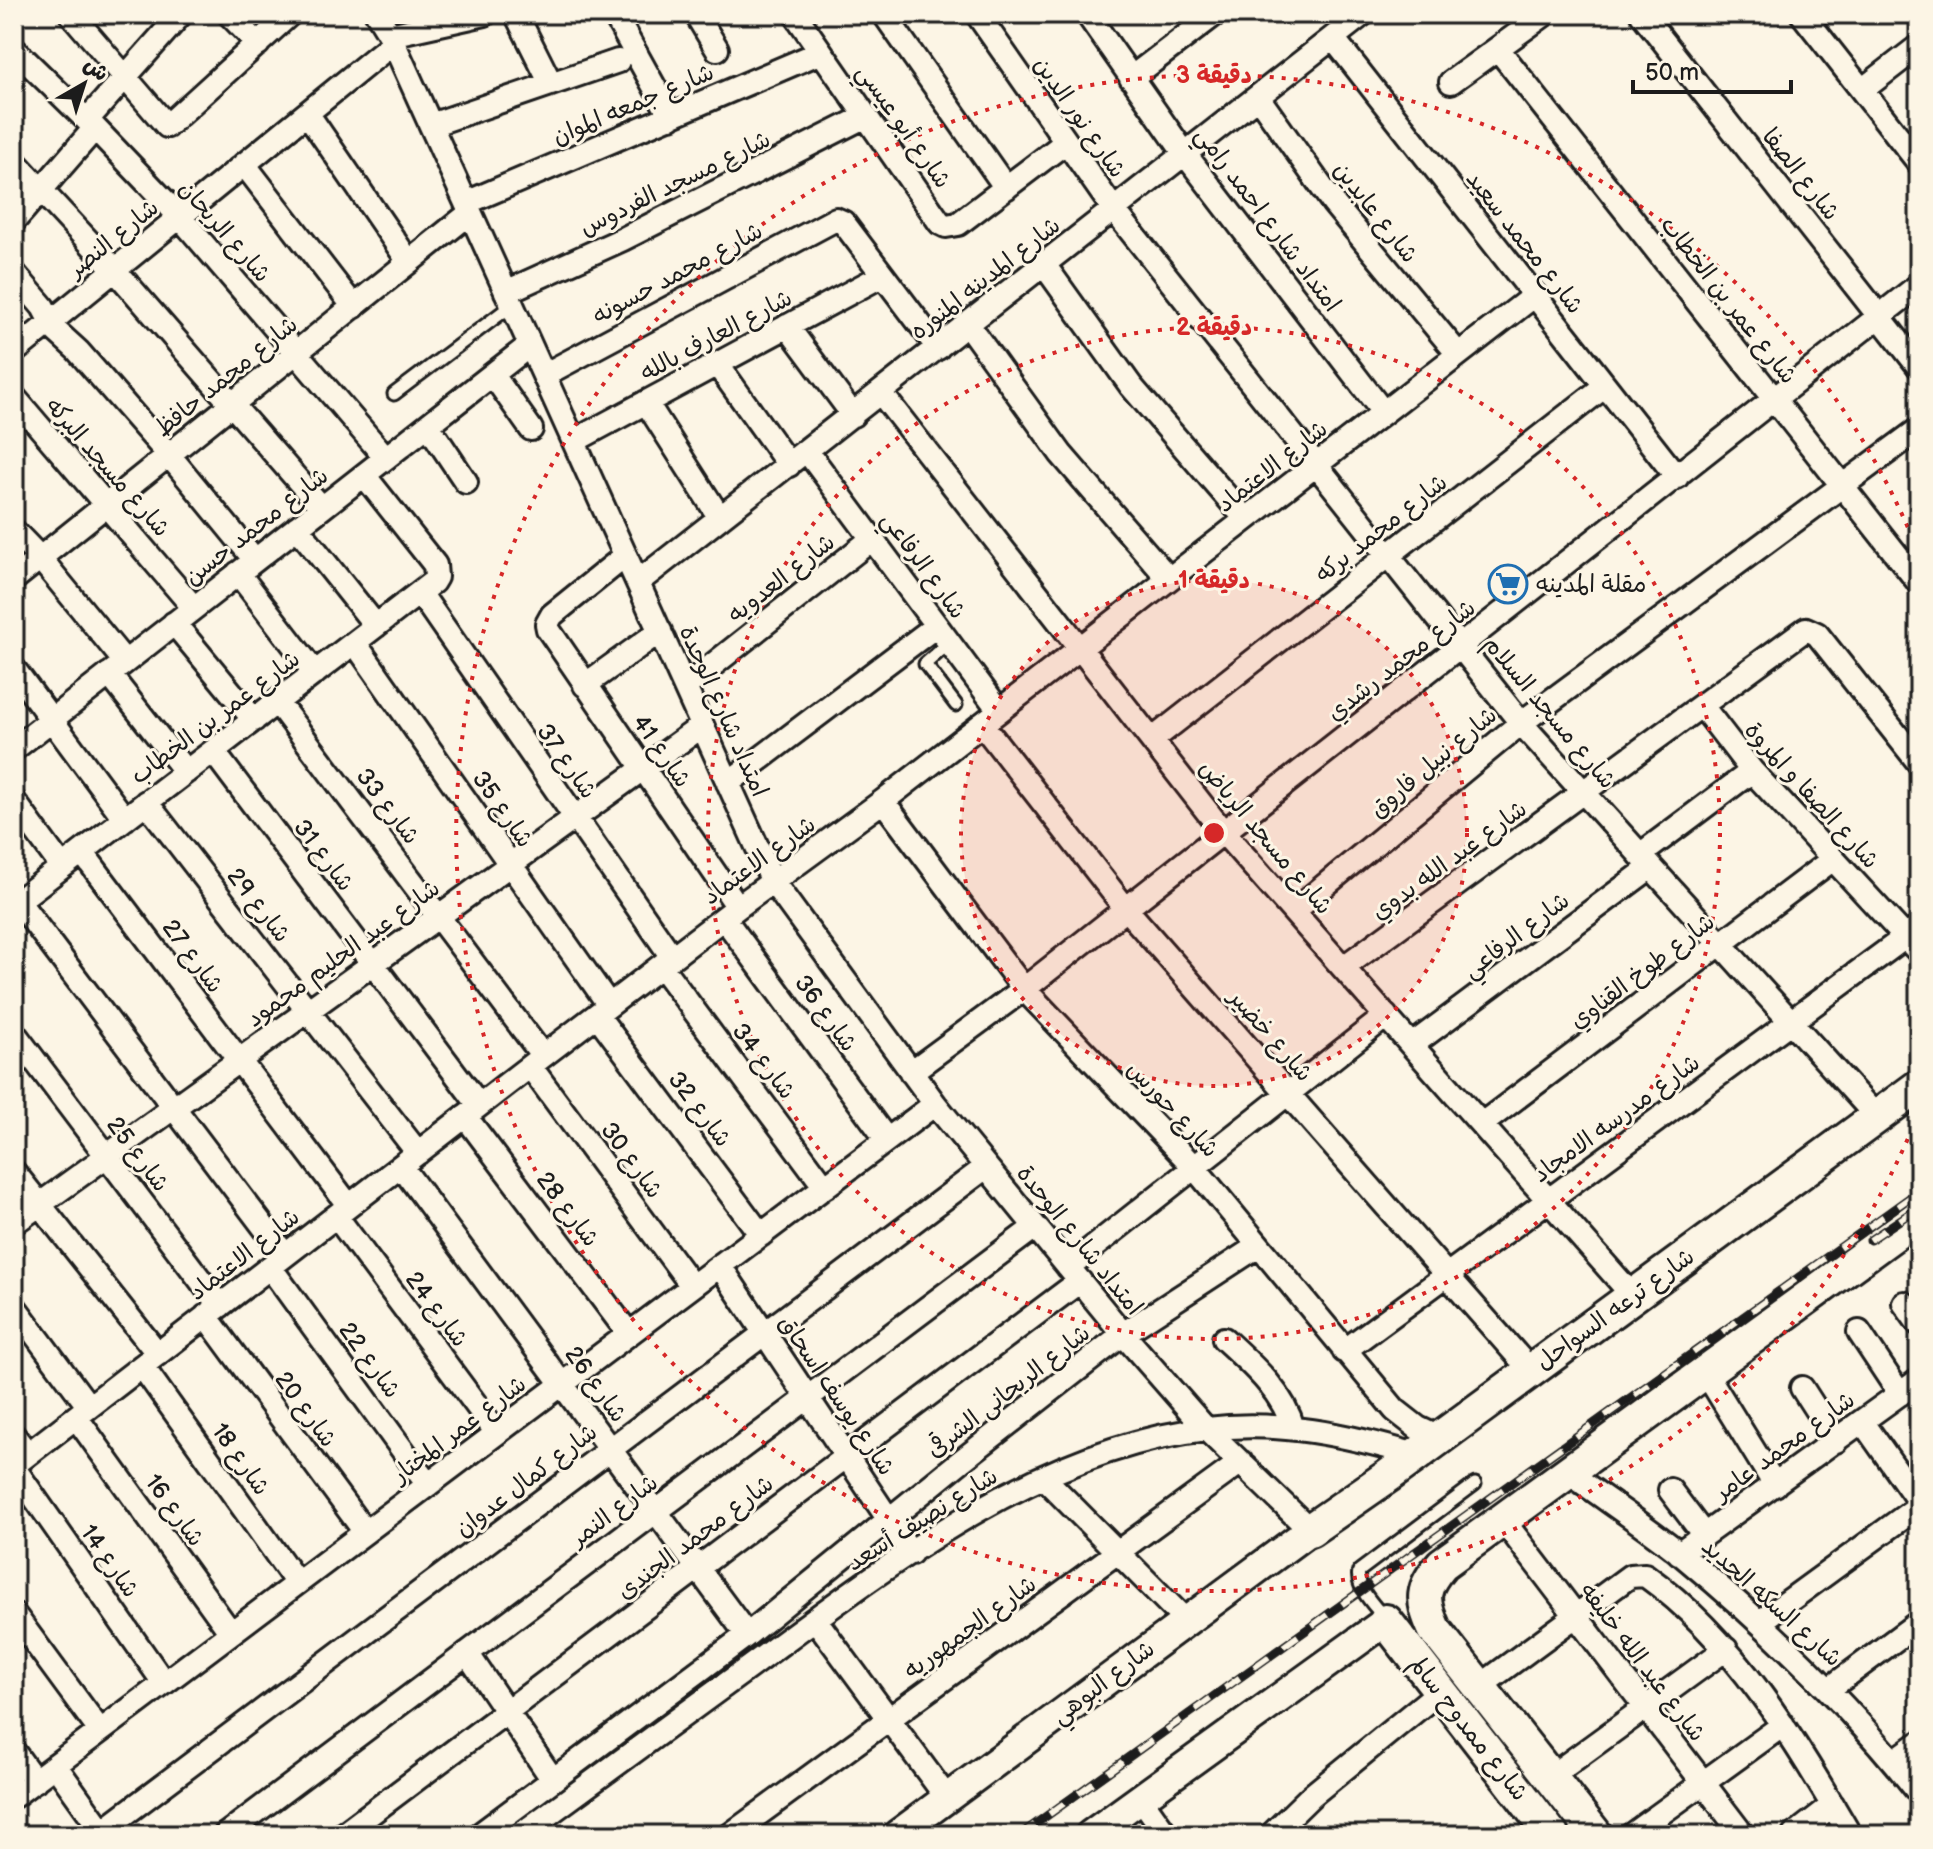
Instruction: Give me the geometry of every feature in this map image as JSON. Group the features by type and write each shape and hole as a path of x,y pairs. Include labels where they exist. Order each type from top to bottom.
{"main road":[{"name":"شارع ترعه السواحل","path":"1310,1530 1919,1086"},
{"path":"1503,1520 1919,1216"},
{"name":"شارع ممدوح سالم","path":"1503,1520 1442,1564 1427,1582 1424,1606 1434,1629 1596,1835"},
{"name":"شارع ممدوح سالم","path":"1386,1621 1552,1835"}],"street":[{"path":"14,221 42,190 124,78 181,14"},
{"path":"229,14 258,44"},
{"path":"76,16 124,78 167,126 290,14"},
{"name":"امتداد شارع الوحدة","path":"377,14 392,39 773,882 935,1104 1123,1334 1206,1429 1310,1530"},
{"path":"392,39 485,14"},
{"path":"516,14 551,84"},
{"path":"614,14 671,117"},
{"path":"696,14 717,49"},
{"name":"شارع أبو عيسي","path":"795,14 940,223 946,226 958,224 1006,188"},
{"path":"884,14 1006,188 1066,142"},
{"name":"شارع نور الدين","path":"977,14 1114,210"},
{"name":"امتداد شارع احمد رامي","path":"1087,14 1185,154 1383,412"},
{"path":"1131,78 1215,14"},
{"name":"شارع المدينه المنوره","path":"638,582 1363,14"},
{"path":"1451,82 1545,14"},
{"name":"شارع الصفا","path":"1642,14 1919,367"},
{"path":"1802,14 1919,163"},
{"name":"شارع محمد سعيد","path":"1333,38 1677,477"},
{"name":"شارع النصر","path":"14,352 307,113 392,39"},
{"path":"1862,90 1919,46"},
{"name":"شارع الريحان","path":"14,49 180,217 386,458"},
{"name":"شارع عمر بن الخطاب","path":"1498,49 1919,583"},
{"name":"شارع جمعه الموان","path":"468,208 821,52"},
{"path":"431,125 618,61"},
{"name":"شارع عابدين","path":"1258,97 1333,203 1458,354"},
{"path":"307,113 409,262"},
{"name":"شارع مسجد الفردوس","path":"509,298 866,116"},
{"path":"14,161 115,270 322,508"},
{"path":"244,164 354,307"},
{"name":"شارع محمد حافظ","path":"14,579 354,307 468,208"},
{"name":"شارع مسجد السلام","path":"1114,210 1521,723 1877,1117"},
{"name":"شارع محمد حسونه","path":"544,375 836,219 843,222 883,275"},
{"path":"1045,266 1131,386 1246,519"},
{"path":"14,273 43,307 50,323 169,455 247,566 315,673"},
{"path":"883,275 938,348"},
{"name":"شارع العارف بالله","path":"574,441 883,275"},
{"name":"شارع محمد رشدي","path":"911,1072 1024,989 1224,833 1919,285"},
{"name":"شارع الاعتماد","path":"19,1463 536,1061 883,801 1535,295"},
{"path":"968,325 1061,454 1169,579"},
{"path":"787,326 853,415"},
{"name":"شارع محمد حسن","path":"14,749 530,345"},
{"path":"717,364 789,465"},
{"path":"493,375 531,429"},
{"name":"شارع محمد بركه","path":"1152,740 1605,386"},
{"name":"شارع مسجد الرياض","path":"881,393 1224,833 1633,1296"},
{"name":"شارع مسجد البركه","path":"14,397 194,608"},
{"path":"646,402 720,518"},
{"path":"428,425 466,482"},
{"name":"شارع نبيل فاروق","path":"1294,911 1521,723 1919,429"},
{"name":"شارع الرفاعي","path":"807,451 943,634 990,717"},
{"name":"شارع عمر بن الخطاب","path":"16,903 433,582 435,565 364,475"},
{"path":"297,527 376,626"},
{"path":"14,531 40,558 186,772"},
{"name":"شارع العدويه","path":"685,687 872,539"},
{"name":"شارع 41","path":"625,556 552,615 547,624 550,634 643,769 731,912"},
{"name":"شارع 37","path":"420,593 575,818 666,962"},
{"path":"174,623 254,720"},
{"name":"شارع عبد الله بدوي","path":"1344,967 1584,794 1802,631 1810,630 1817,634 1919,763"},
{"path":"585,685 660,631"},
{"path":"728,783 943,634"},
{"name":"شارع 35","path":"355,643 511,865 603,1010"},
{"path":"14,669 125,819"},
{"name":"شارع 33","path":"277,702 439,916 536,1061"},
{"name":"شارع الصفا و المروة","path":"1702,706 1752,771 1833,859 1915,939"},
{"name":"شارع خضير","path":"990,717 1126,909 1531,1371"},
{"name":"شارع عبد الحليم محمود","path":"14,1223 702,726"},
{"name":"شارع 31","path":"213,751 373,964 472,1111"},
{"name":"شارع الرفاعي","path":"1412,1045 1645,861 1752,771"},
{"path":"14,801 62,867"},
{"name":"شارع حورس","path":"883,801 1024,989 1194,1167 1344,1351 1395,1410 1418,1428 1427,1447"},
{"name":"شارع 29","path":"146,802 308,1011 409,1160"},
{"name":"شارع 27","path":"82,852 239,1060 342,1211"},
{"name":"شارع طوخ القناوي","path":"1482,1124 1833,859"},
{"name":"شارع 22","path":"16,903 173,1108 428,1485"},
{"name":"شارع 36","path":"731,912 887,1140"},
{"name":"شارع مدرسه الامجاد","path":"1344,1351 1790,1022 1915,939"},
{"name":"شارع 34","path":"666,962 825,1187"},
{"name":"شارع 32","path":"603,1010 761,1235"},
{"name":"شارع محمد الجندى","path":"342,1835 847,1456 1074,1274 1194,1167 1386,1016"},
{"name":"شارع 25","path":"14,1033 107,1156 213,1311"},
{"name":"شارع 30","path":"536,1061 692,1286"},
{"name":"شارع عمر المختار","path":"14,1796 935,1104"},
{"name":"شارع 28","path":"472,1111 629,1334"},
{"name":"شارع 26","path":"409,1160 564,1383 747,1635"},
{"name":"شارع كمال عدوان","path":"101,1834 986,1167"},
{"name":"شارع 18","path":"14,1172 150,1360 297,1583"},
{"name":"شارع 24","path":"342,1211 497,1433"},
{"name":"شارع النمر","path":"225,1835 1035,1227"},
{"name":"شارع الريحانى الشرقى","path":"889,1520 1123,1334 1258,1246"},
{"name":"شارع يوسف اسحاق","path":"720,1266 911,1553"},
{"path":"1904,1303 1919,1324"},
{"name":"شارع 16","path":"14,1306 231,1633"},
{"name":"شارع 20","path":"213,1311 365,1532"},
{"path":"1859,1332 1900,1394"},
{"path":"1224,1339 1268,1382 1278,1395 1293,1428"},
{"path":"1706,1373 1775,1485"},
{"name":"شارع محمد عامر","path":"1679,1553 1919,1380"},
{"path":"1802,1388 1836,1441"},
{"path":"1760,1622 1919,1504 1862,1421"},
{"name":"شارع نصيف أسعد","path":"520,1835 815,1619 911,1553 957,1522 1043,1477 1125,1446 1206,1429 1293,1428 1427,1447"},
{"name":"شارع 14","path":"14,1436 19,1463 164,1683"},
{"name":"شارع الجمهوريه","path":"730,1835 1241,1462"},
{"name":"شارع السكه الحديد","path":"1568,1472 1679,1553 1760,1622 1829,1689 1919,1793"},
{"path":"1043,1477 1185,1620"},
{"path":"1670,1490 1704,1535"},
{"name":"شارع نصيف أسعد","path":"479,1835 747,1635 889,1520"},
{"name":"شارع عبد الله خليفه","path":"1503,1520 1743,1835"},
{"name":"شارع البوهي","path":"897,1835 1310,1530"},
{"path":"1479,1687 1630,1576 1640,1574 1650,1578 1688,1610 1726,1649 1783,1725 1850,1835"},
{"path":"14,1614 100,1731"},
{"path":"815,1619 947,1798"},
{"path":"1090,1835 1386,1621"},
{"path":"1829,1689 1919,1622"},
{"path":"1550,1777 1726,1649"},
{"path":"467,1653 553,1780"},
{"path":"1271,1835 1311,1796 1440,1691"},
{"path":"1631,1835 1783,1725"},
{"path":"1894,1761 1919,1743"},
{"path":"14,1752 35,1781"},
{"path":"55,1765 101,1834"},
{"path":"1140,1797 1167,1835"},
{"path":"1794,1835 1833,1805"}],"lane":[{"path":"394,394 509,298"},
{"path":"943,634 925,664 956,705"},
{"path":"1386,1621 1357,1580 1359,1571 1475,1484"}],"railway":[{"path":"1020,1835 1919,1191"},
{"path":"1870,1240 1919,1207"}],"place":[{"name":"مقلة المدينه","path":"1508,584"}]}
